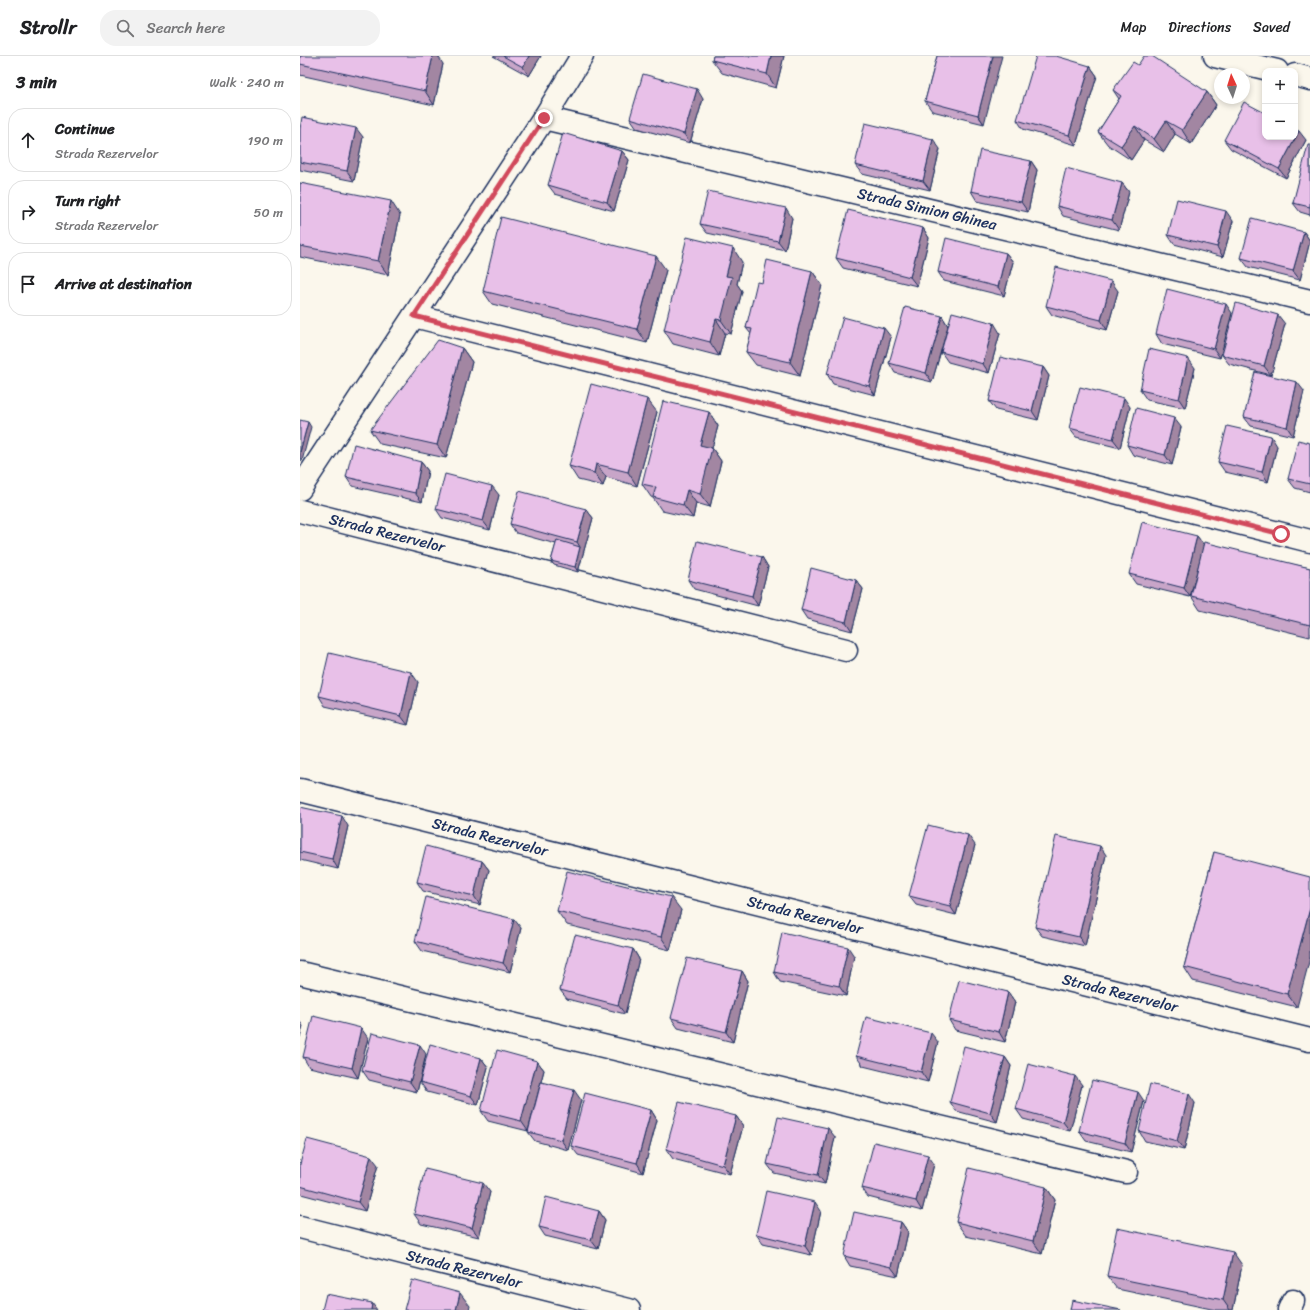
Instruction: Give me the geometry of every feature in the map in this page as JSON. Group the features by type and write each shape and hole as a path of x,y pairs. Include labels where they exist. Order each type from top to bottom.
{"street":[{"path":"300,489 544,118 582,56"},
{"path":"1215,56 1265,68"},
{"path":"1298,76 1310,79"},
{"name":"Strada Simion Ghinea","path":"544,118 1310,301"},
{"path":"414,316 1310,541"},
{"name":"Strada Rezervelor","path":"300,511 846,650"},
{"name":"Strada Rezervelor","path":"300,790 1310,1040"},
{"path":"300,973 1126,1172"},
{"name":"Strada Rezervelor","path":"300,1227 629,1310"}],"building":[{"path":"300,56 433,56 425,91 300,64"},
{"path":"503,56 529,56 523,67"},
{"path":"713,56 771,56 767,74 712,60"},
{"path":"937,56 993,56 978,115 925,101"},
{"path":"1036,56 1056,56 1090,66 1069,135 1017,120"},
{"path":"1144,56 1152,56 1207,92 1182,130 1166,121 1154,139 1135,126 1121,146 1098,132 1121,96 1113,90 1133,62 1138,65"},
{"path":"643,74 697,89 684,134 630,118"},
{"path":"1243,104 1248,104 1262,111 1262,140 1294,140 1279,169 1224,140"},
{"path":"302,117 356,128 347,171 300,162 300,129"},
{"path":"865,123 933,139 923,181 855,165"},
{"path":"563,133 622,151 607,202 548,185"},
{"path":"1308,145 1310,145 1310,207 1293,203"},
{"path":"980,150 1031,161 1021,202 971,191"},
{"path":"1066,168 1122,183 1112,220 1057,206"},
{"path":"300,183 391,201 378,261 300,246"},
{"path":"708,191 786,208 778,241 700,224"},
{"path":"1177,199 1226,211 1217,247 1168,235"},
{"path":"848,210 923,228 910,277 836,258"},
{"path":"501,217 656,256 637,329 483,291"},
{"path":"1252,218 1304,232 1293,271 1241,258"},
{"path":"687,237 733,248 726,276 732,277 721,320 716,319 710,342 664,330"},
{"path":"946,238 1006,253 998,287 938,272"},
{"path":"767,260 812,271 790,362 746,352 752,329 746,328 757,282 762,283"},
{"path":"1056,267 1111,281 1101,320 1046,306"},
{"path":"1167,289 1226,304 1214,349 1156,334"},
{"path":"1236,303 1278,315 1264,366 1222,355"},
{"path":"905,307 942,316 926,373 889,363"},
{"path":"952,312 994,323 983,364 941,352"},
{"path":"843,317 884,328 869,386 827,374"},
{"path":"438,340 462,348 437,445 370,430"},
{"path":"1149,349 1188,358 1179,399 1140,390"},
{"path":"1000,357 1043,367 1032,411 989,401"},
{"path":"1255,372 1297,382 1287,427 1244,417"},
{"path":"591,384 647,399 628,472 596,464 594,473 569,466"},
{"path":"1080,387 1124,398 1113,439 1069,428"},
{"path":"663,401 709,412 700,445 712,448 700,494 687,490 683,505 653,497 656,487 642,484"},
{"path":"1136,408 1174,418 1165,455 1127,445"},
{"path":"300,420 308,422 300,452"},
{"path":"1227,426 1271,436 1262,472 1218,462"},
{"path":"1298,440 1310,443 1310,484 1288,479"},
{"path":"354,444 421,462 415,493 346,477"},
{"path":"445,474 492,486 483,521 436,509"},
{"path":"519,491 586,509 577,542 510,524"},
{"path":"1142,522 1197,536 1184,588 1129,574"},
{"path":"557,540 580,547 575,567 551,561"},
{"path":"697,541 762,557 752,596 688,580"},
{"path":"1204,542 1310,568 1310,625 1191,596"},
{"path":"811,568 856,580 846,622 801,610"},
{"path":"329,653 411,672 401,716 319,696"},
{"path":"300,807 342,816 332,859 300,852"},
{"path":"928,825 968,835 950,906 909,896"},
{"path":"1056,836 1100,846 1079,937 1035,927"},
{"path":"426,846 482,861 474,896 417,882"},
{"path":"1214,852 1310,877 1310,908 1287,994 1184,967"},
{"path":"567,871 671,897 661,937 557,911"},
{"path":"426,897 514,919 503,963 415,941"},
{"path":"782,932 848,947 839,986 774,972"},
{"path":"575,935 633,949 618,1005 560,990"},
{"path":"687,958 742,971 726,1032 671,1018"},
{"path":"959,980 1008,992 999,1032 949,1020"},
{"path":"313,1016 361,1028 352,1068 303,1057"},
{"path":"866,1017 931,1033 921,1072 856,1056"},
{"path":"372,1033 420,1045 410,1082 362,1070"},
{"path":"430,1044 481,1058 471,1096 420,1082"},
{"path":"964,1046 1005,1057 990,1113 950,1102"},
{"path":"497,1050 537,1061 521,1121 481,1111"},
{"path":"1028,1064 1075,1076 1063,1122 1016,1109"},
{"path":"1092,1080 1138,1092 1125,1143 1079,1131"},
{"path":"541,1082 574,1090 561,1140 528,1132"},
{"path":"1150,1084 1189,1094 1177,1141 1139,1131"},
{"path":"585,1093 651,1110 637,1163 571,1146"},
{"path":"679,1102 736,1116 723,1165 666,1149"},
{"path":"778,1117 828,1128 818,1175 767,1164"},
{"path":"307,1139 371,1156 358,1202 300,1186 300,1164"},
{"path":"874,1142 928,1155 916,1201 862,1188"},
{"path":"969,1168 1046,1187 1033,1241 956,1222"},
{"path":"425,1169 483,1183 472,1228 414,1214"},
{"path":"766,1191 815,1202 805,1246 756,1234"},
{"path":"546,1197 599,1211 591,1240 539,1227"},
{"path":"854,1212 901,1222 891,1267 844,1256"},
{"path":"1117,1228 1233,1252 1223,1300 1107,1276"},
{"path":"412,1280 460,1293 456,1310 404,1310"},
{"path":"326,1294 372,1303 371,1310 322,1310"},
{"path":"1072,1300 1121,1310 1070,1310"}],"route":[{"path":"544,118 414,316 1281,534"}]}
